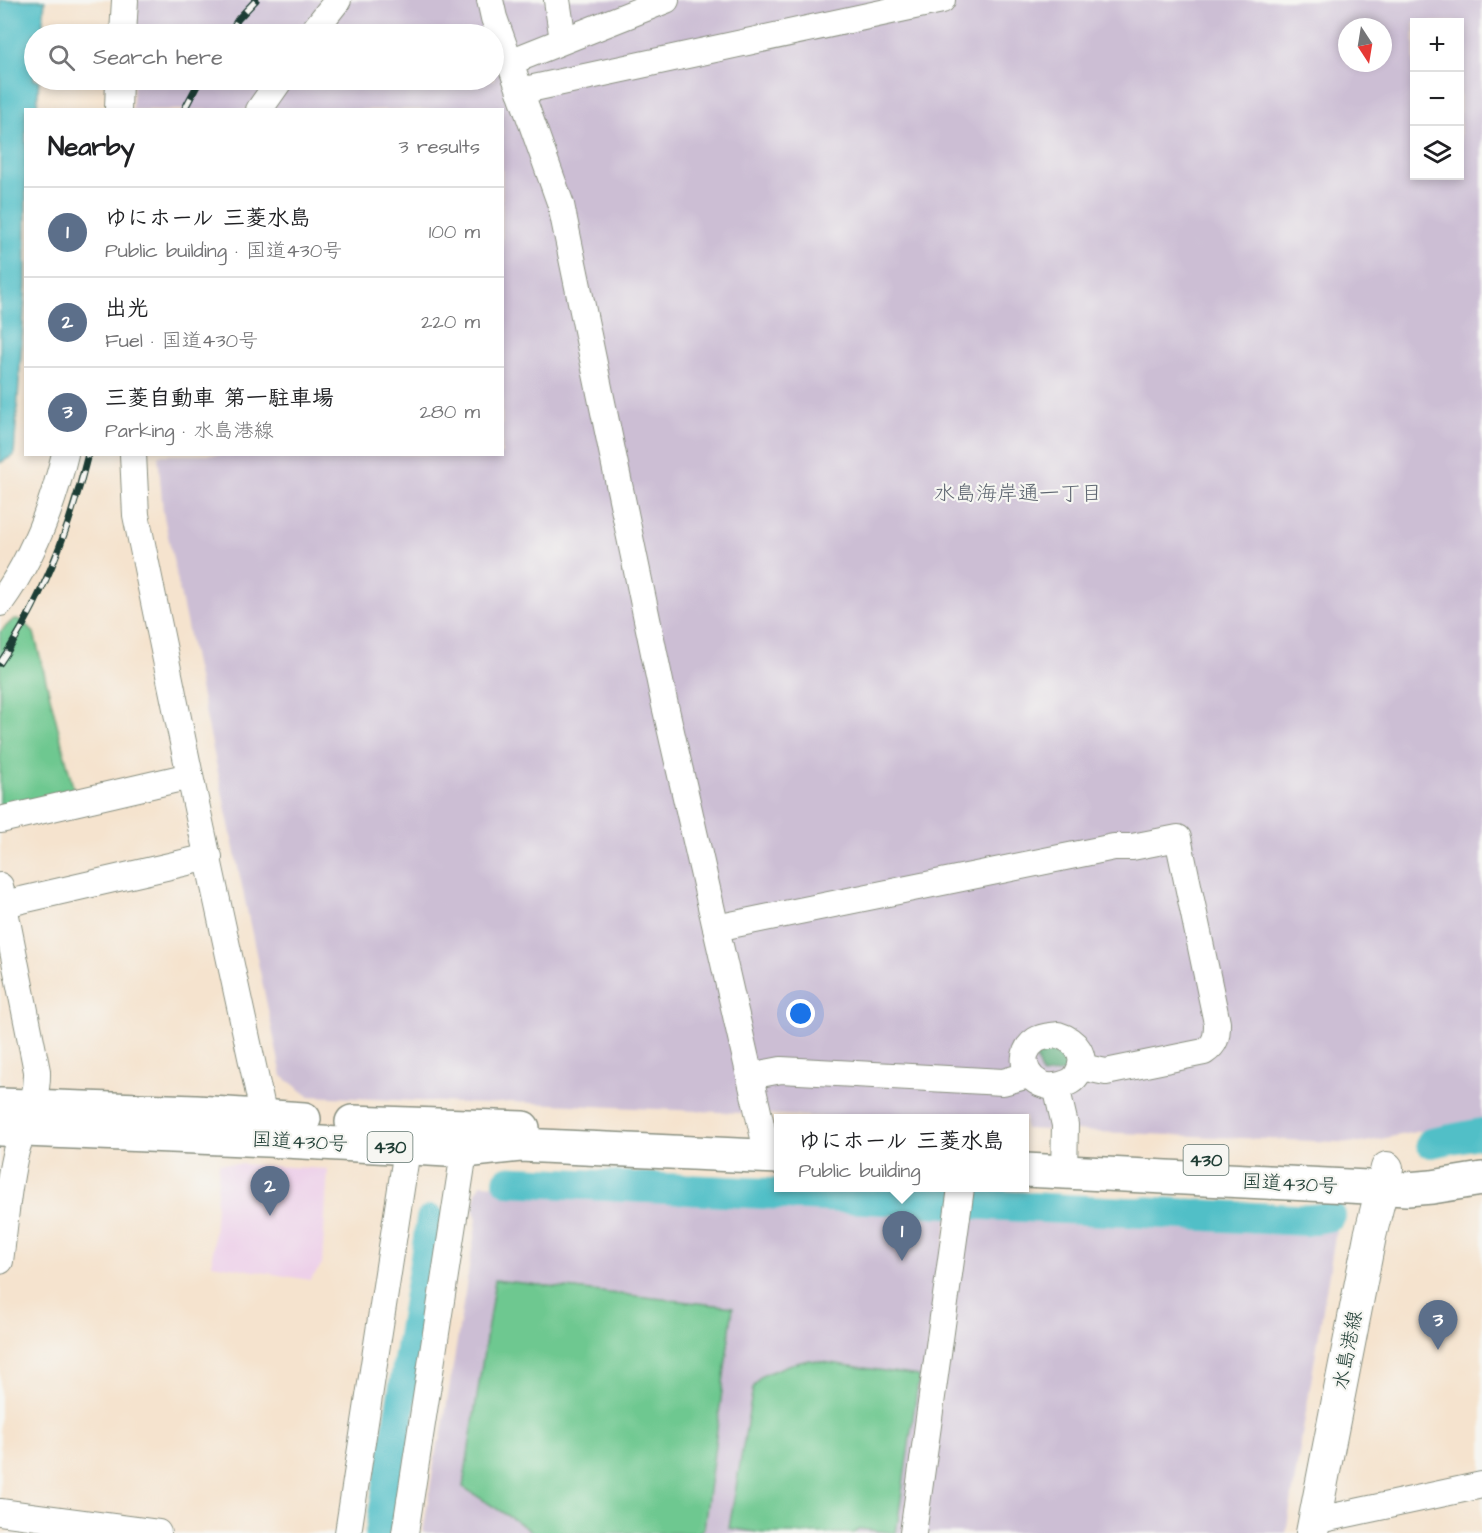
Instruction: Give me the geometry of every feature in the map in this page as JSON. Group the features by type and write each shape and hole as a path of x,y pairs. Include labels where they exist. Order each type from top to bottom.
{"highway":[{"name":"国道430号","path":"0,1105 19,1122 266,1128 466,1139 520,1145 771,1148"},
{"name":"国道430号","path":"1029,1153 1064,1163"},
{"name":"国道430号","path":"1385,1178 1441,1166 1482,1161"},
{"name":"国道430号","path":"1029,1169 1064,1163 1385,1178 1432,1187 1482,1179"}],"main road":[{"name":"水島港線","path":"1313,1527 1368,1247 1385,1178"}],"street":[{"path":"124,24 125,0"},
{"path":"319,24 338,0"},
{"path":"490,0 496,24"},
{"path":"557,0 563,40"},
{"path":"510,62 666,0"},
{"path":"520,92 942,0"},
{"path":"504,46 561,204 664,701 750,1076 771,1148"},
{"path":"118,108 119,90"},
{"path":"260,108 273,90"},
{"path":"1,600 15,582 35,548 64,456"},
{"path":"133,456 136,515 266,1128"},
{"path":"0,820 190,776"},
{"path":"716,928 1114,847 1132,847 1178,838 1217,1023 1214,1045 1204,1052 1106,1072 1081,1067"},
{"path":"0,1260 19,1122 37,1086 37,1071 1,898 209,857"},
{"path":"1058,1035 1074,1042 1079,1050 1081,1067 1077,1076 1070,1082 1056,1086 1041,1085 1029,1075 1025,1060 1026,1052 1036,1040 1058,1035"},
{"path":"750,1076 781,1070 1003,1082 1029,1075"},
{"path":"1056,1086 1065,1125 1064,1163"},
{"path":"348,1533 410,1137"},
{"path":"405,1533 466,1139"},
{"path":"913,1533 960,1199"},
{"path":"1313,1527 1482,1485"},
{"path":"0,1512 158,1533"}],"shaded area":[{"path":"137,0 1482,0 1482,1119 1360,1143 1029,1129 1029,1114 774,1115 510,1102 485,1104 309,1096 282,1076 163,512 158,456 504,456 504,108 132,108 133,90 504,90 504,24 136,24"},
{"path":"219,1163 328,1169 322,1265 310,1280 212,1264"},
{"path":"481,1184 949,1209 903,1533 423,1533 437,1445 441,1439 477,1219 473,1209 476,1193"},
{"path":"967,1211 1304,1230 1337,1224 1286,1533 921,1533"}],"green space":[{"path":"14,619 21,620 34,633 74,791 0,811 0,632"},
{"path":"1047,1047 1067,1048 1072,1061 1064,1072 1042,1075 1035,1056"},
{"path":"495,1280 733,1307 704,1528 698,1533 534,1533 463,1487"},
{"path":"809,1360 919,1376 896,1533 860,1529 854,1533 762,1533 729,1528 753,1388 761,1376 788,1365"}],"water":[{"path":"0,0 45,0 43,24 24,24 24,90 38,90 37,108 24,108 24,312 14,455 0,463"}],"waterway":[{"path":"1425,1135 1482,1122"},
{"path":"1431,1143 1482,1133"},
{"path":"509,1168 774,1181"},
{"path":"508,1181 1306,1221 1331,1216"},
{"path":"994,1192 1103,1200 1149,1199 1306,1207 1325,1205"},
{"path":"371,1533 422,1219"},
{"path":"380,1533 431,1220"}],"railway":[{"path":"235,24 256,0"},
{"path":"185,108 195,90"},
{"path":"0,663 29,614 53,563 73,509 88,456"}],"place":[{"name":"出光","path":"270,1216"},
{"name":"ゆにホール 三菱水島","path":"902,1261"},
{"name":"三菱自動車 第一駐車場","path":"1438,1350"}],"district":[{"name":"水島海岸通一丁目","path":"1018,493"}]}
